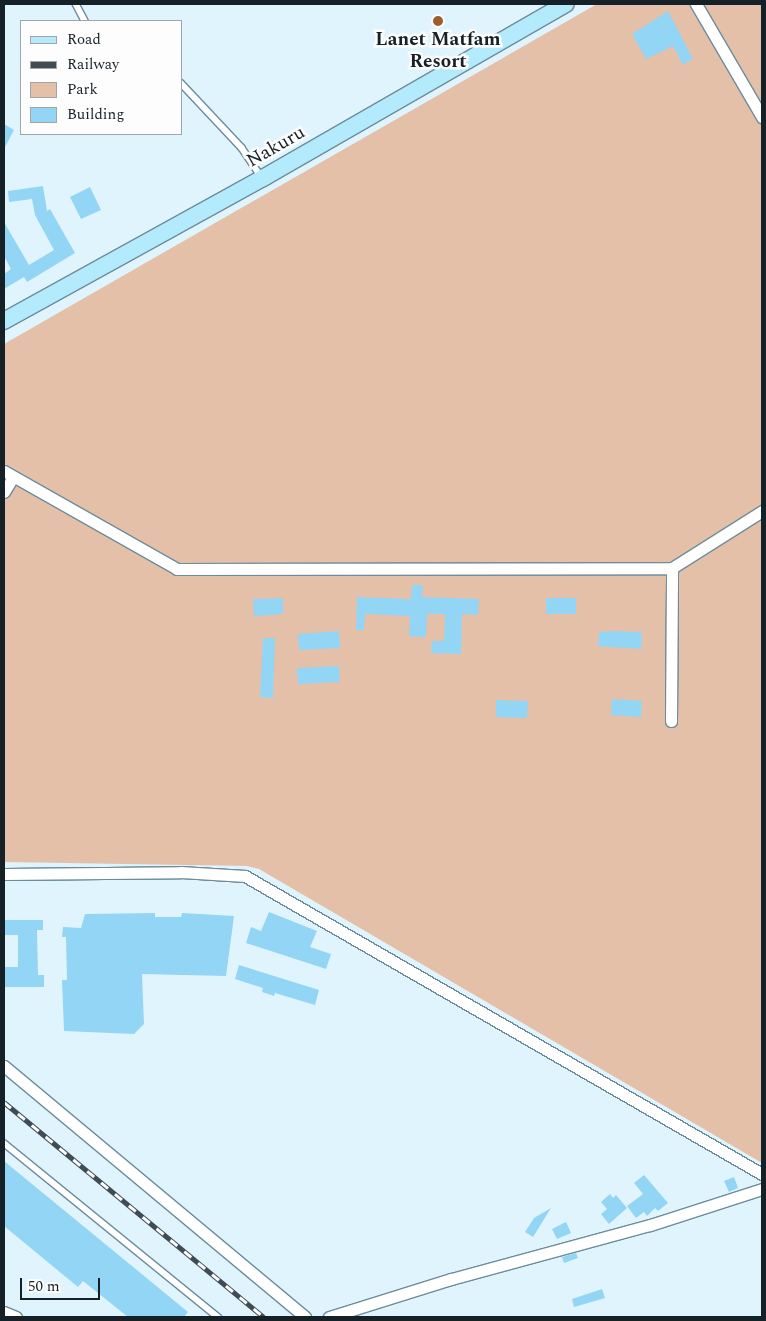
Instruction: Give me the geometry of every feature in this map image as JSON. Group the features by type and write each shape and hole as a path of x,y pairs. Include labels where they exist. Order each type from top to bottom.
{"main road":[{"name":"Nakuru","path":"4,321 263,178 566,4"}],"street":[{"path":"696,4 762,117"},
{"path":"4,492 8,474 177,569 672,568 762,511"},
{"path":"671,721 672,568"},
{"path":"4,874 181,872 245,876 762,1174"},
{"path":"4,1066 305,1317"},
{"path":"329,1317 451,1279 650,1225 762,1189"},
{"path":"4,1312 16,1317"}],"lane":[{"path":"76,4 84,20"},
{"path":"182,84 242,148 263,178"},
{"path":"4,1143 218,1317"}],"green space":[{"path":"597,4 762,4 762,1163 259,869 247,866 4,862 4,344"}],"building":[{"path":"668,11 693,59 683,65 673,46 646,59 632,34"},
{"path":"4,124 14,130 4,149"},
{"path":"43,186 47,211 50,209 75,253 27,282 24,277 4,289 4,274 11,269 4,256 4,222 29,265 54,250 35,215 32,199 9,202 8,191"},
{"path":"90,187 101,210 81,219 70,197"},
{"path":"412,585 423,585 422,597 479,599 478,615 462,614 461,654 431,653 432,641 444,641 445,614 427,614 426,637 409,636 410,616 365,614 364,630 356,630 357,597 411,599"},
{"path":"283,598 283,614 254,616 253,599"},
{"path":"546,598 576,598 576,614 546,614"},
{"path":"339,631 340,648 299,650 298,634"},
{"path":"599,632 642,632 641,649 598,646"},
{"path":"263,638 275,638 273,698 260,697"},
{"path":"339,666 340,682 298,684 297,668"},
{"path":"612,699 642,701 641,717 611,715"},
{"path":"496,700 528,701 527,718 496,717"},
{"path":"269,912 317,931 310,947 331,954 326,969 246,943 251,927 261,931"},
{"path":"155,913 155,917 181,917 182,913 234,916 226,976 142,974 144,1024 134,1034 64,1031 62,980 67,980 66,937 62,937 63,927 81,928 85,914"},
{"path":"4,920 43,920 43,930 37,930 38,975 44,975 44,987 4,987 4,967 18,967 18,935 4,935"},
{"path":"239,965 319,990 315,1005 275,993 274,996 262,992 263,988 235,979"},
{"path":"4,1161 188,1312 184,1317 128,1317 83,1281 78,1287 4,1226"},
{"path":"644,1175 668,1203 658,1211 655,1208 647,1216 644,1212 636,1218 627,1206 643,1194 634,1183"},
{"path":"734,1177 738,1188 729,1192 724,1181"},
{"path":"610,1194 613,1198 616,1195 627,1208 609,1224 601,1214 607,1209 601,1202"},
{"path":"551,1208 533,1237 525,1232 534,1218"},
{"path":"566,1222 571,1233 557,1239 552,1229"},
{"path":"576,1253 578,1258 564,1263 562,1257"},
{"path":"602,1289 605,1298 574,1307 572,1299"}],"railway":[{"path":"4,1102 264,1317"}],"place":[{"name":"Lanet Matfam Resort","path":"438,21"}]}
